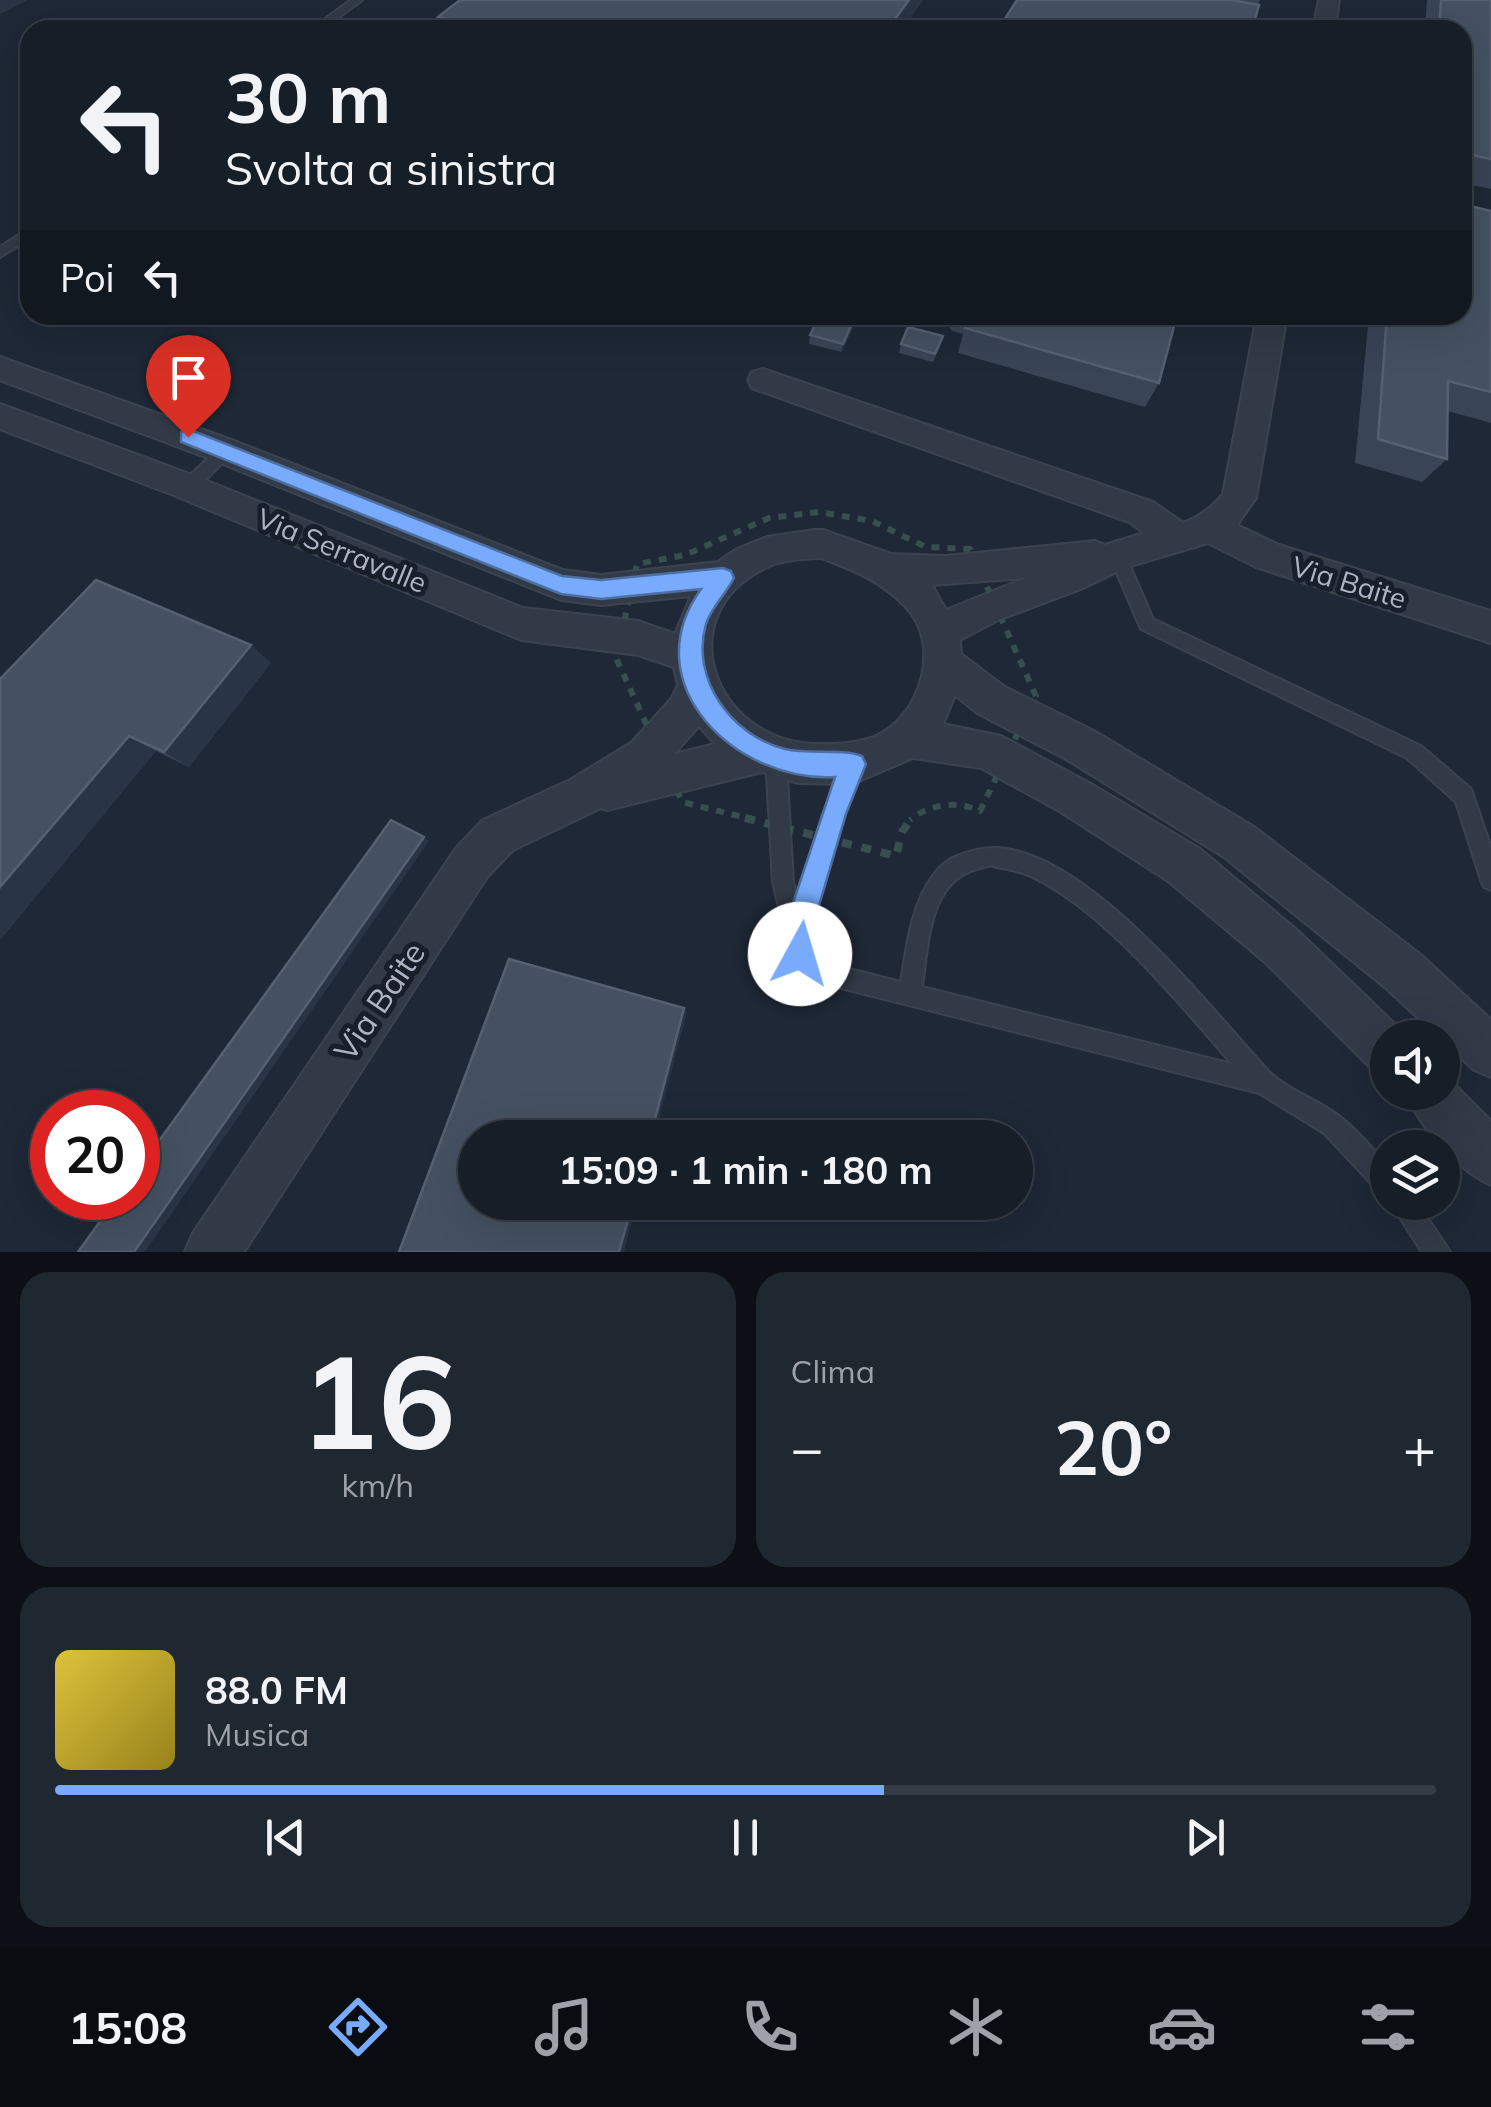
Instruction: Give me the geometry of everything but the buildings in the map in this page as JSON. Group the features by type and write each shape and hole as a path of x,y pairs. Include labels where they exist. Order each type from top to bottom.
{"street":[{"path":"943,649 994,603 1062,581 1118,555 1193,533 1230,515 1238,498 1270,325"},
{"name":"Via Serravalle","path":"0,368 225,450 533,577 601,590 723,578"},
{"name":"Via Baite","path":"763,380 1193,533 1491,626"},
{"name":"Via Serravalle","path":"0,416 188,487 520,624 620,636 694,671"},
{"path":"663,762 686,711 700,613 723,578 752,558 787,546 823,544 860,552 893,568 931,608 943,649 934,704 908,738 882,754 853,764 814,766 768,756 733,735 712,712 694,671"},
{"path":"893,568 978,569 1118,555"},
{"path":"943,649 990,700 1080,745 1239,842 1404,972 1491,1053"},
{"path":"908,738 987,750 1076,798 1184,865 1282,947 1370,1033"},
{"name":"Via Baite","path":"212,1252 472,862 498,835 663,762 768,756"},
{"path":"1446,1110 1491,1159"}],"lane":[{"path":"329,20 357,0"},
{"path":"188,487 225,450"},
{"path":"1118,555 1147,624 1414,752 1464,796 1491,880"},
{"path":"768,756 780,827 783,882 800,954 825,974 910,992 1264,1084 1332,1125 1370,1164"},
{"path":"797,933 853,764"},
{"path":"910,992 921,930 934,891 957,865 990,853 1025,861 1076,893 1148,953 1264,1084"},
{"path":"1415,1220 1437,1252"}],"path":[{"path":"792,512 872,521 926,547 970,549 978,569 1036,696 980,811 970,805 952,804 912,818 900,835 896,856 682,802 616,658 637,564 698,549 744,524 792,512"}],"route":[{"path":"188,437 561,585 601,590 723,578 705,600 694,627 691,656 698,687 712,712 733,735 776,759 814,766 853,764 833,814 797,933 800,954"}]}
